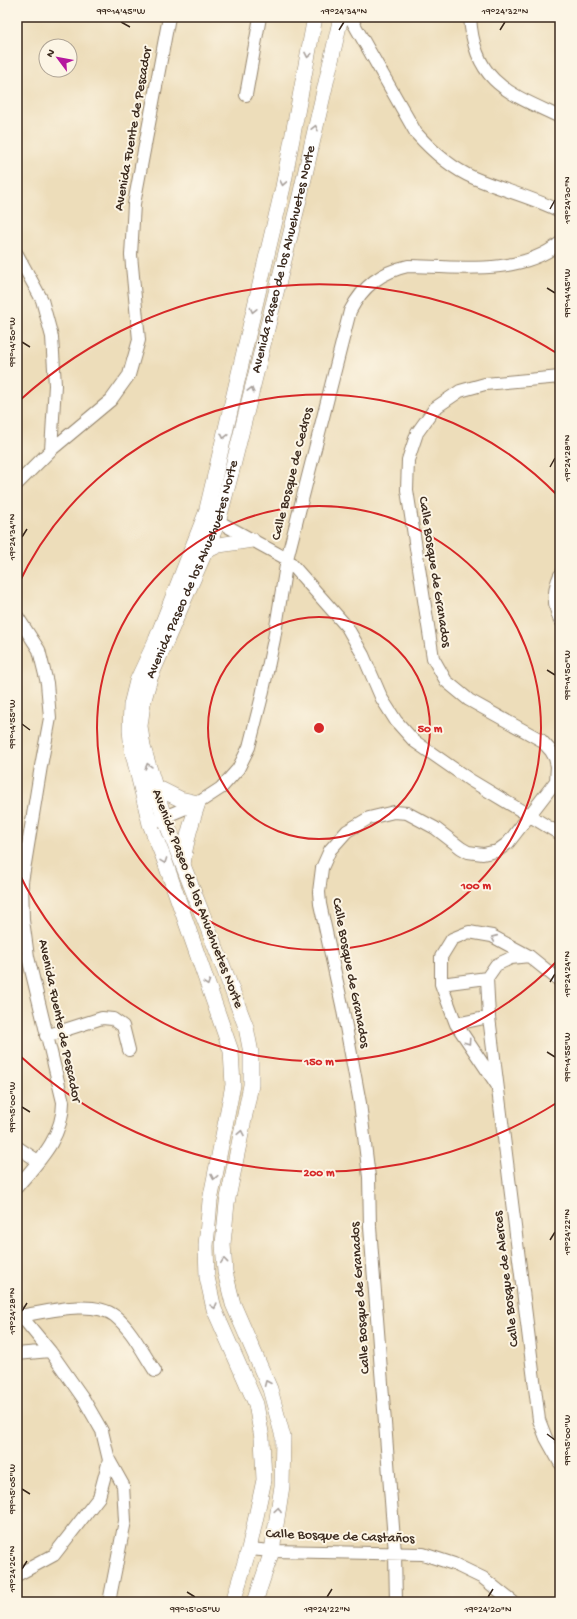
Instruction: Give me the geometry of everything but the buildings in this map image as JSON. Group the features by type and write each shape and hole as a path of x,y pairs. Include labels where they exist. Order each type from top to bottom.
{"street":[{"name":"Avenida Fuente de Pescador","path":"17,484 51,450 111,400 129,375 139,340 131,255 134,204 169,17"},
{"path":"246,95 260,17"},
{"name":"Avenida Paseo de los Ahuehuetes Norte","path":"255,1602 272,1551 282,1486 283,1438 270,1389 232,1304 223,1244 227,1203 251,1085 250,1054 243,1019 164,817 143,747 140,726 143,703 150,678 206,551 283,187 315,17"},
{"name":"Avenida Paseo de los Ahuehuetes Norte","path":"233,1602 249,1549 264,1480 262,1438 256,1404 214,1309 207,1277 206,1246 210,1201 233,1085 231,1051 164,859 150,824 132,750 130,730 131,705 137,681 212,518 232,470 300,196 341,17"},
{"path":"350,17 416,133 429,147 448,163 473,177 560,211"},
{"path":"470,17 473,42 482,65 489,75 508,92 560,117"},
{"name":"Calle Bosque de Cedros","path":"150,824 198,803 221,788 238,769 248,747 261,700 274,639 287,559 350,311 361,293 376,278 397,268 408,266 498,267 511,265 550,252 560,243"},
{"path":"17,254 42,300 52,337 55,385 51,450"},
{"name":"Calle Bosque de Granados","path":"396,1602 395,1553 370,1227 367,1162 360,1103 342,1005 320,904 319,880 326,856 337,840 346,831 357,824 381,814 407,813 435,828 468,852 483,854 490,853 508,843 556,781 557,766 555,758 541,740 469,700 446,681 432,658 407,490 408,460 417,433 435,408 460,391 485,384 560,377"},
{"path":"212,518 287,559 347,627 363,655 382,699 396,722 414,741 470,780 560,834"},
{"path":"206,551 219,545 252,540"},
{"path":"560,575 554,595 555,605 560,620"},
{"name":"Avenida Fuente de Pescador","path":"17,616 39,650 47,683 50,718 39,773 22,882 20,921 46,1036 62,1095 63,1110 61,1124 53,1141 17,1187"},
{"path":"154,786 180,799 198,803 190,824 185,846 183,868"},
{"name":"Calle Bosque de Alerces","path":"499,1087 456,1024 441,984 441,957 452,939 469,932 492,936 529,956 560,982"},
{"path":"441,984 487,978 496,965 511,958 529,956"},
{"name":"Calle Bosque de Alerces","path":"487,978 489,1017 499,1087 539,1420 546,1438 560,1463"},
{"path":"456,1024 489,1017"},
{"path":"46,1036 102,1018 113,1018 123,1026 129,1050"},
{"path":"17,1147 38,1161"},
{"path":"18,1313 79,1308 99,1308 115,1316 127,1328 155,1371"},
{"path":"18,1313 50,1352 83,1398 102,1431 109,1460 123,1485 125,1521 109,1602"},
{"path":"17,1354 50,1352"},
{"path":"17,1575 54,1555 99,1497 109,1460"},
{"name":"Calle Bosque de Castaños","path":"249,1549 272,1551 423,1554 454,1564 483,1578 513,1602"}]}
